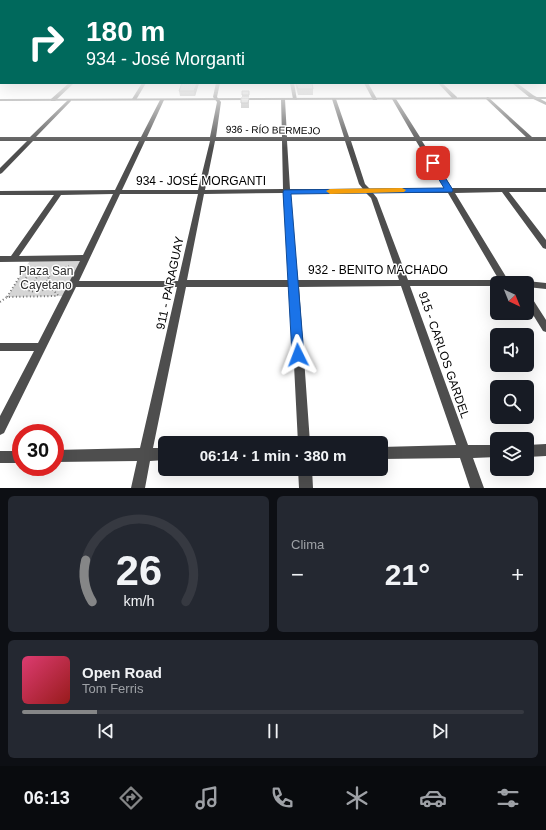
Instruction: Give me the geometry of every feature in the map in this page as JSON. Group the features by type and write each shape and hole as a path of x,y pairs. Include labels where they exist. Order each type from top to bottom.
{"street":[{"path":"0,172 66,103"},
{"path":"0,429 41,347 62,296 73,284 115,192 161,103"},
{"name":"911 - PARAGUAY","path":"138,488 213,138 219,103"},
{"path":"283,103 287,192 304,436"},
{"name":"915 - CARLOS GARDEL","path":"335,103 362,184 374,198 405,282 477,488"},
{"path":"396,103 501,276"},
{"path":"493,103 531,139"},
{"name":"936 - RÍO BERMEJO","path":"0,140 142,138 284,140 543,139"},
{"path":"543,139 546,145"},
{"path":"504,190 546,246"},
{"name":"934 - JOSÉ MORGANTI","path":"0,193 546,190"},
{"path":"13,259 59,192"},
{"path":"0,259 85,258"},
{"name":"932 - BENITO MACHADO","path":"73,284 490,282"},
{"path":"534,285 546,286"},
{"path":"534,309 546,328"},
{"path":"0,348 41,347"},
{"path":"534,451 546,450"},
{"path":"388,453 490,451"},
{"path":"64,456 158,454"},
{"path":"0,458 12,457"},
{"path":"305,476 306,488"}],"path":[{"path":"49,276 44,274 39,276 35,280 36,283 39,284 45,282 49,276 85,258"},
{"path":"0,302 7,297 27,264 39,276"},
{"path":"34,270 23,280 22,285 24,289 35,292 51,288"},
{"path":"45,282 62,296"},
{"path":"7,297 62,296"}],"green space":[{"name":"Plaza San Cayetano","path":"85,258 67,296 7,297 31,259"}],"slow traffic":[{"path":"330,191 402,190"}],"route":[{"path":"298,355 287,192 449,190 433,163"}]}
